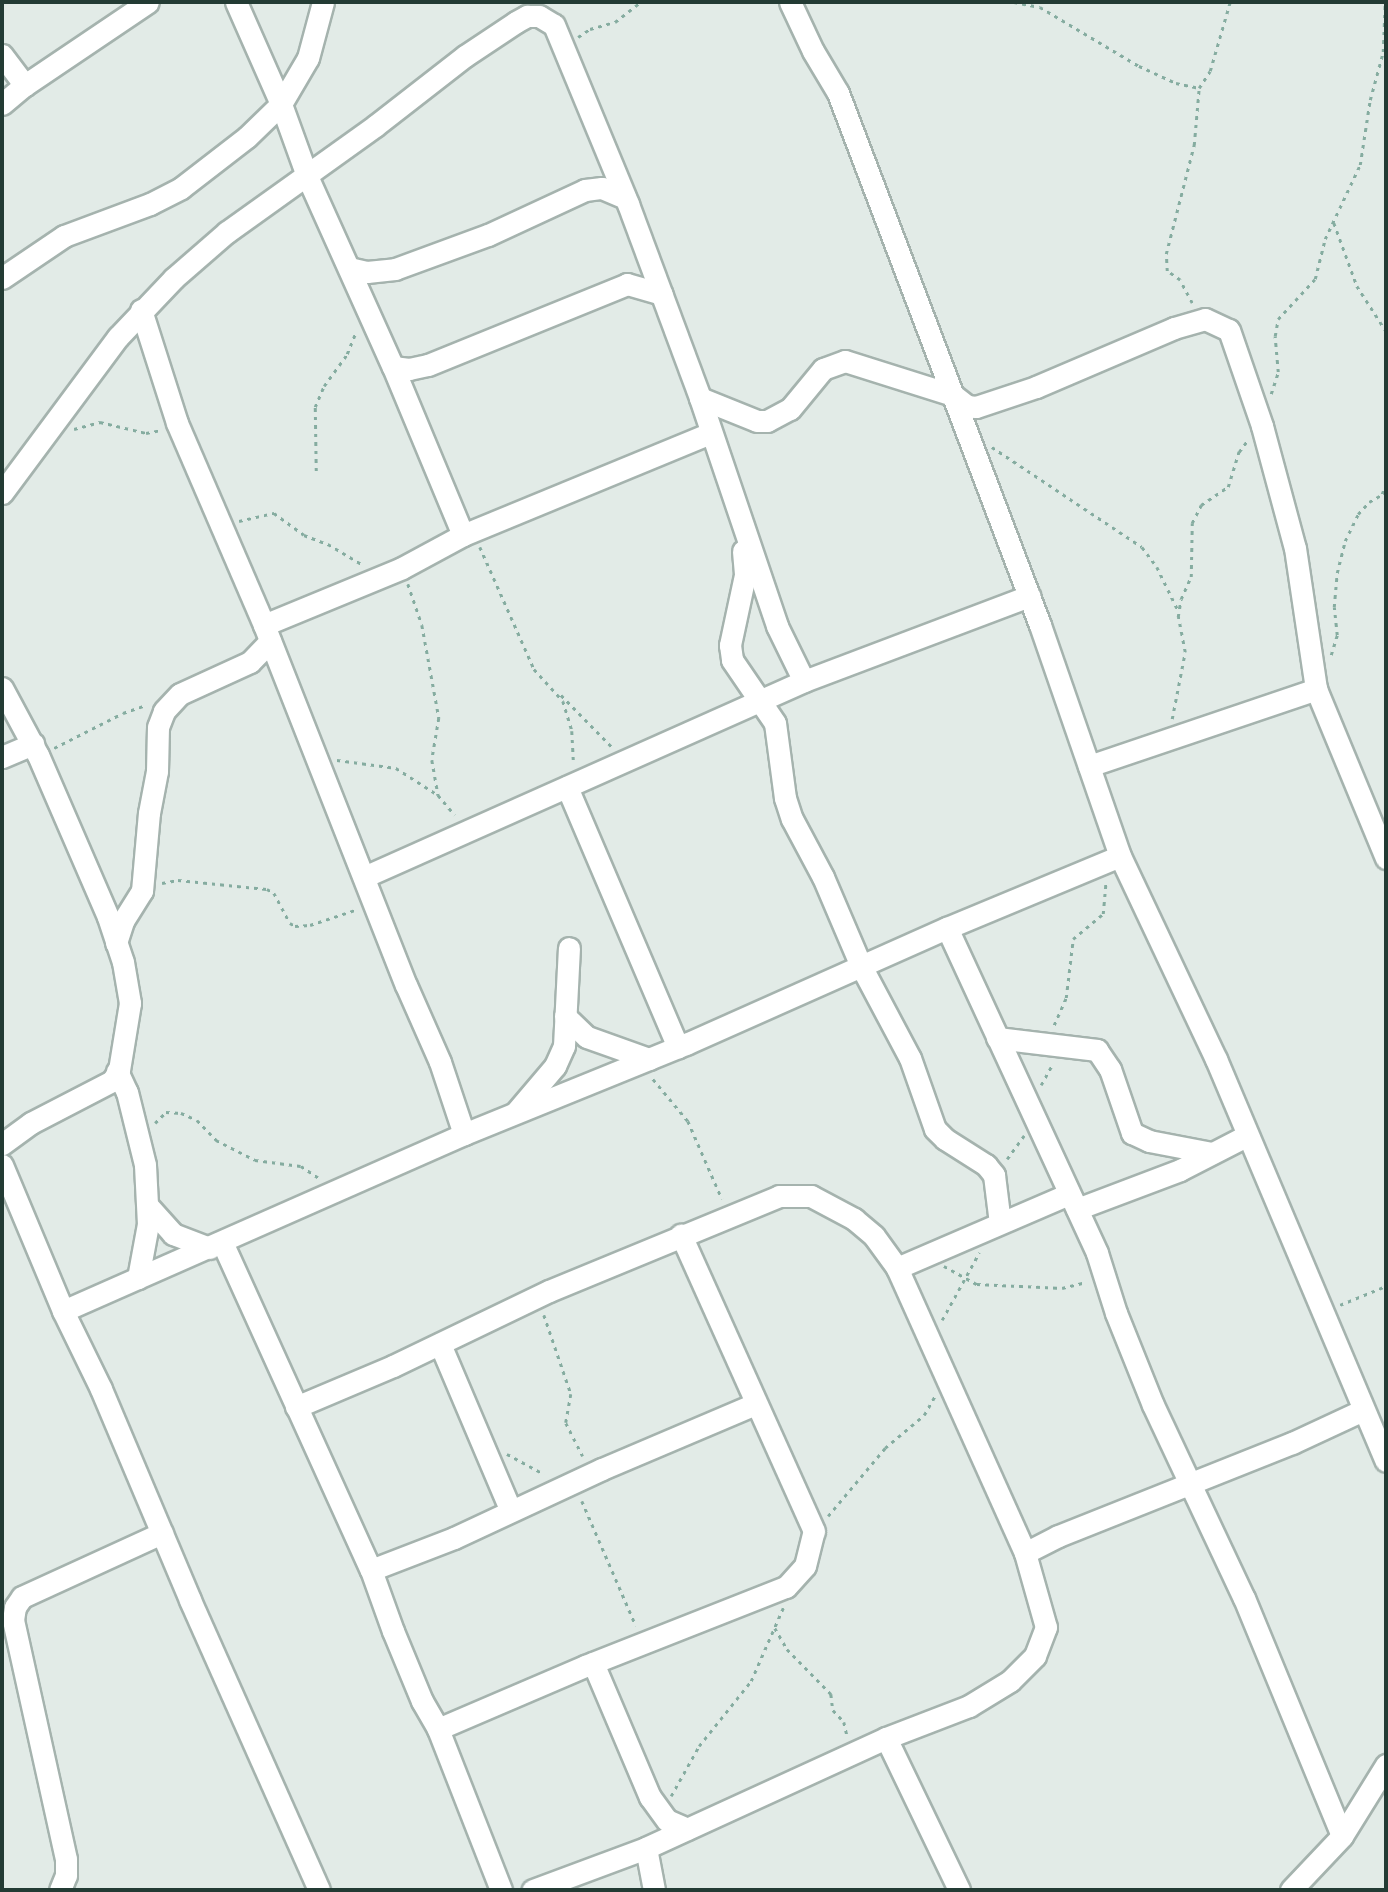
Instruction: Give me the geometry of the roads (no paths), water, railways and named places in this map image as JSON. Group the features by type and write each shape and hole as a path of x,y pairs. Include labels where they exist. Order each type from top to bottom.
{"street":[{"path":"2,104 25,85 148,2"},
{"path":"236,2 281,104 307,176 467,534"},
{"path":"2,278 64,236 150,204 181,188 247,137 281,104 308,58 323,2"},
{"path":"790,2 808,41 838,93 968,434 1089,766 1114,859 1216,1059 1246,1136 1324,1311 1386,1461"},
{"path":"2,493 94,367 141,310 227,232 307,176 465,55 527,16 539,16 552,22 625,198 700,398 777,626 804,681"},
{"path":"2,55 25,85"},
{"path":"349,268 381,272 396,270 488,235 585,190 602,188 625,198"},
{"path":"393,367 410,369 428,365 627,284 662,294"},
{"path":"141,310 177,423 267,633 405,985 440,1062 464,1134"},
{"path":"700,398 757,421 767,421 790,409 823,369 845,361 953,395 967,407 976,408 1036,387 1174,328 1205,319 1229,330 1261,424 1296,548 1316,689 1380,824 1386,858"},
{"path":"117,943 123,921 139,898 146,874 149,813 157,771 158,727 164,711 172,701 200,683 250,662 267,633 467,534 712,433"},
{"path":"741,521 745,575 730,645 736,667 761,700 777,732 785,798 792,819 823,877 861,966 910,1058 935,1129 945,1139 986,1165 996,1185 1000,1223"},
{"path":"364,877 804,681 1029,596"},
{"path":"2,688 36,749 117,943 130,1003 113,1081 31,1123 2,1144"},
{"path":"1089,766 1316,689"},
{"path":"2,757 36,749"},
{"path":"571,785 678,1047"},
{"path":"63,1311 464,1134 678,1047 947,928 1114,859"},
{"path":"947,928 1105,1273 1130,1352 1244,1598 1342,1836"},
{"path":"515,1114 559,1058 564,1046 569,948"},
{"path":"565,1016 587,1037 644,1061"},
{"path":"997,1038 1091,1049 1102,1054 1110,1069 1129,1128 1136,1136 1192,1151 1212,1153"},
{"path":"117,1071 127,1092 140,1142 148,1206 138,1278"},
{"path":"897,1268 1000,1223 1180,1170 1246,1136"},
{"path":"2,1165 63,1311 101,1389 319,1890"},
{"path":"296,1407 440,1344 529,1301 779,1196 810,1196 854,1219 879,1242 897,1268 1025,1553 1046,1627 1035,1656 1010,1681 968,1706 887,1738 646,1848 533,1890"},
{"path":"148,1206 173,1234 216,1245 296,1407 371,1570 417,1689 438,1729 501,1890"},
{"path":"438,1729 593,1663 787,1586 805,1566 814,1531 681,1235"},
{"path":"440,1344 511,1511"},
{"path":"371,1570 454,1538 573,1482 755,1404"},
{"path":"1025,1553 1058,1536 1192,1484 1363,1410"},
{"path":"60,1890 66,1875 66,1858 13,1620 8,1610 22,1597 162,1533"},
{"path":"593,1663 650,1797 662,1814 687,1829"},
{"path":"887,1738 958,1890"},
{"path":"1291,1890 1342,1836 1386,1765"},
{"path":"646,1848 654,1890"}]}
